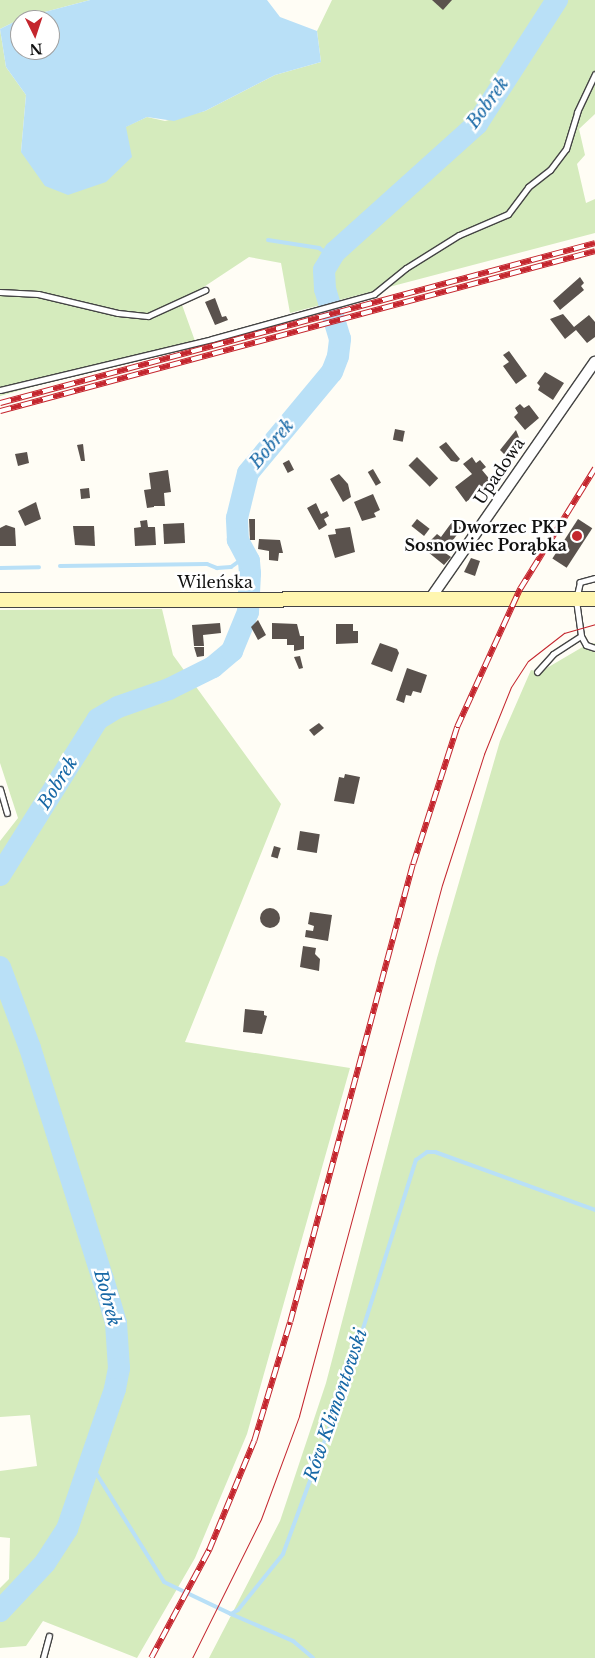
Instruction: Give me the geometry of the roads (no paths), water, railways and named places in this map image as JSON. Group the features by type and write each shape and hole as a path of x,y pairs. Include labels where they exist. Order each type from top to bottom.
{"street":[{"name":"Upadowa","path":"430,599 595,362"},
{"name":"Wileńska","path":"0,600 595,600"}],"lane":[{"path":"0,390 151,355 374,294 406,268 459,235 474,227 504,218 528,187 550,170 566,149 577,112 595,74"},
{"path":"0,292 38,294 131,316 148,316 205,290"},
{"path":"595,578 580,582 576,600 581,636 586,645 595,648"},
{"path":"537,672 553,654 581,636"},
{"path":"0,789 7,813"},
{"path":"43,1658 49,1636"}],"water":[{"path":"90,0 267,0 280,17 317,31 321,62 275,75 205,111 174,121 147,117 126,127 132,157 106,182 68,195 45,186 21,152 26,95 6,67 0,29 10,24 10,60 60,60 60,10 52,10"}],"waterway":[{"name":"Bobrek","path":"0,875 98,719 118,707 169,689 213,667 232,651 248,612 249,561 238,540 237,518 248,473 332,372 338,356 340,339 325,289 324,270 335,252 477,124 557,0"},
{"path":"268,240 319,248 332,257"},
{"path":"60,566 207,564 217,568 231,567 246,556"},
{"path":"0,568 39,567"},
{"name":"Bobrek","path":"0,967 30,1048 103,1279 116,1323 119,1368 115,1389 67,1529 45,1563 0,1611"},
{"name":"Rów Klimontowski","path":"87,1468 96,1473 164,1582 231,1614 238,1610 283,1554 346,1383 416,1160 427,1152 435,1152 595,1210"},
{"path":"231,1614 293,1641 313,1658"}],"tram line":[{"path":"192,1658 261,1519 299,1416 442,885 484,754 511,687 528,661 564,633 595,624"}],"railway":[{"path":"0,403 595,243"},
{"path":"0,411 595,251"},
{"path":"151,1658 209,1550 254,1441 290,1322 413,864 457,727 520,589 595,468"}],"place":[{"name":"Dworzec PKP Sosnowiec Porąbka","path":"577,536"}]}
